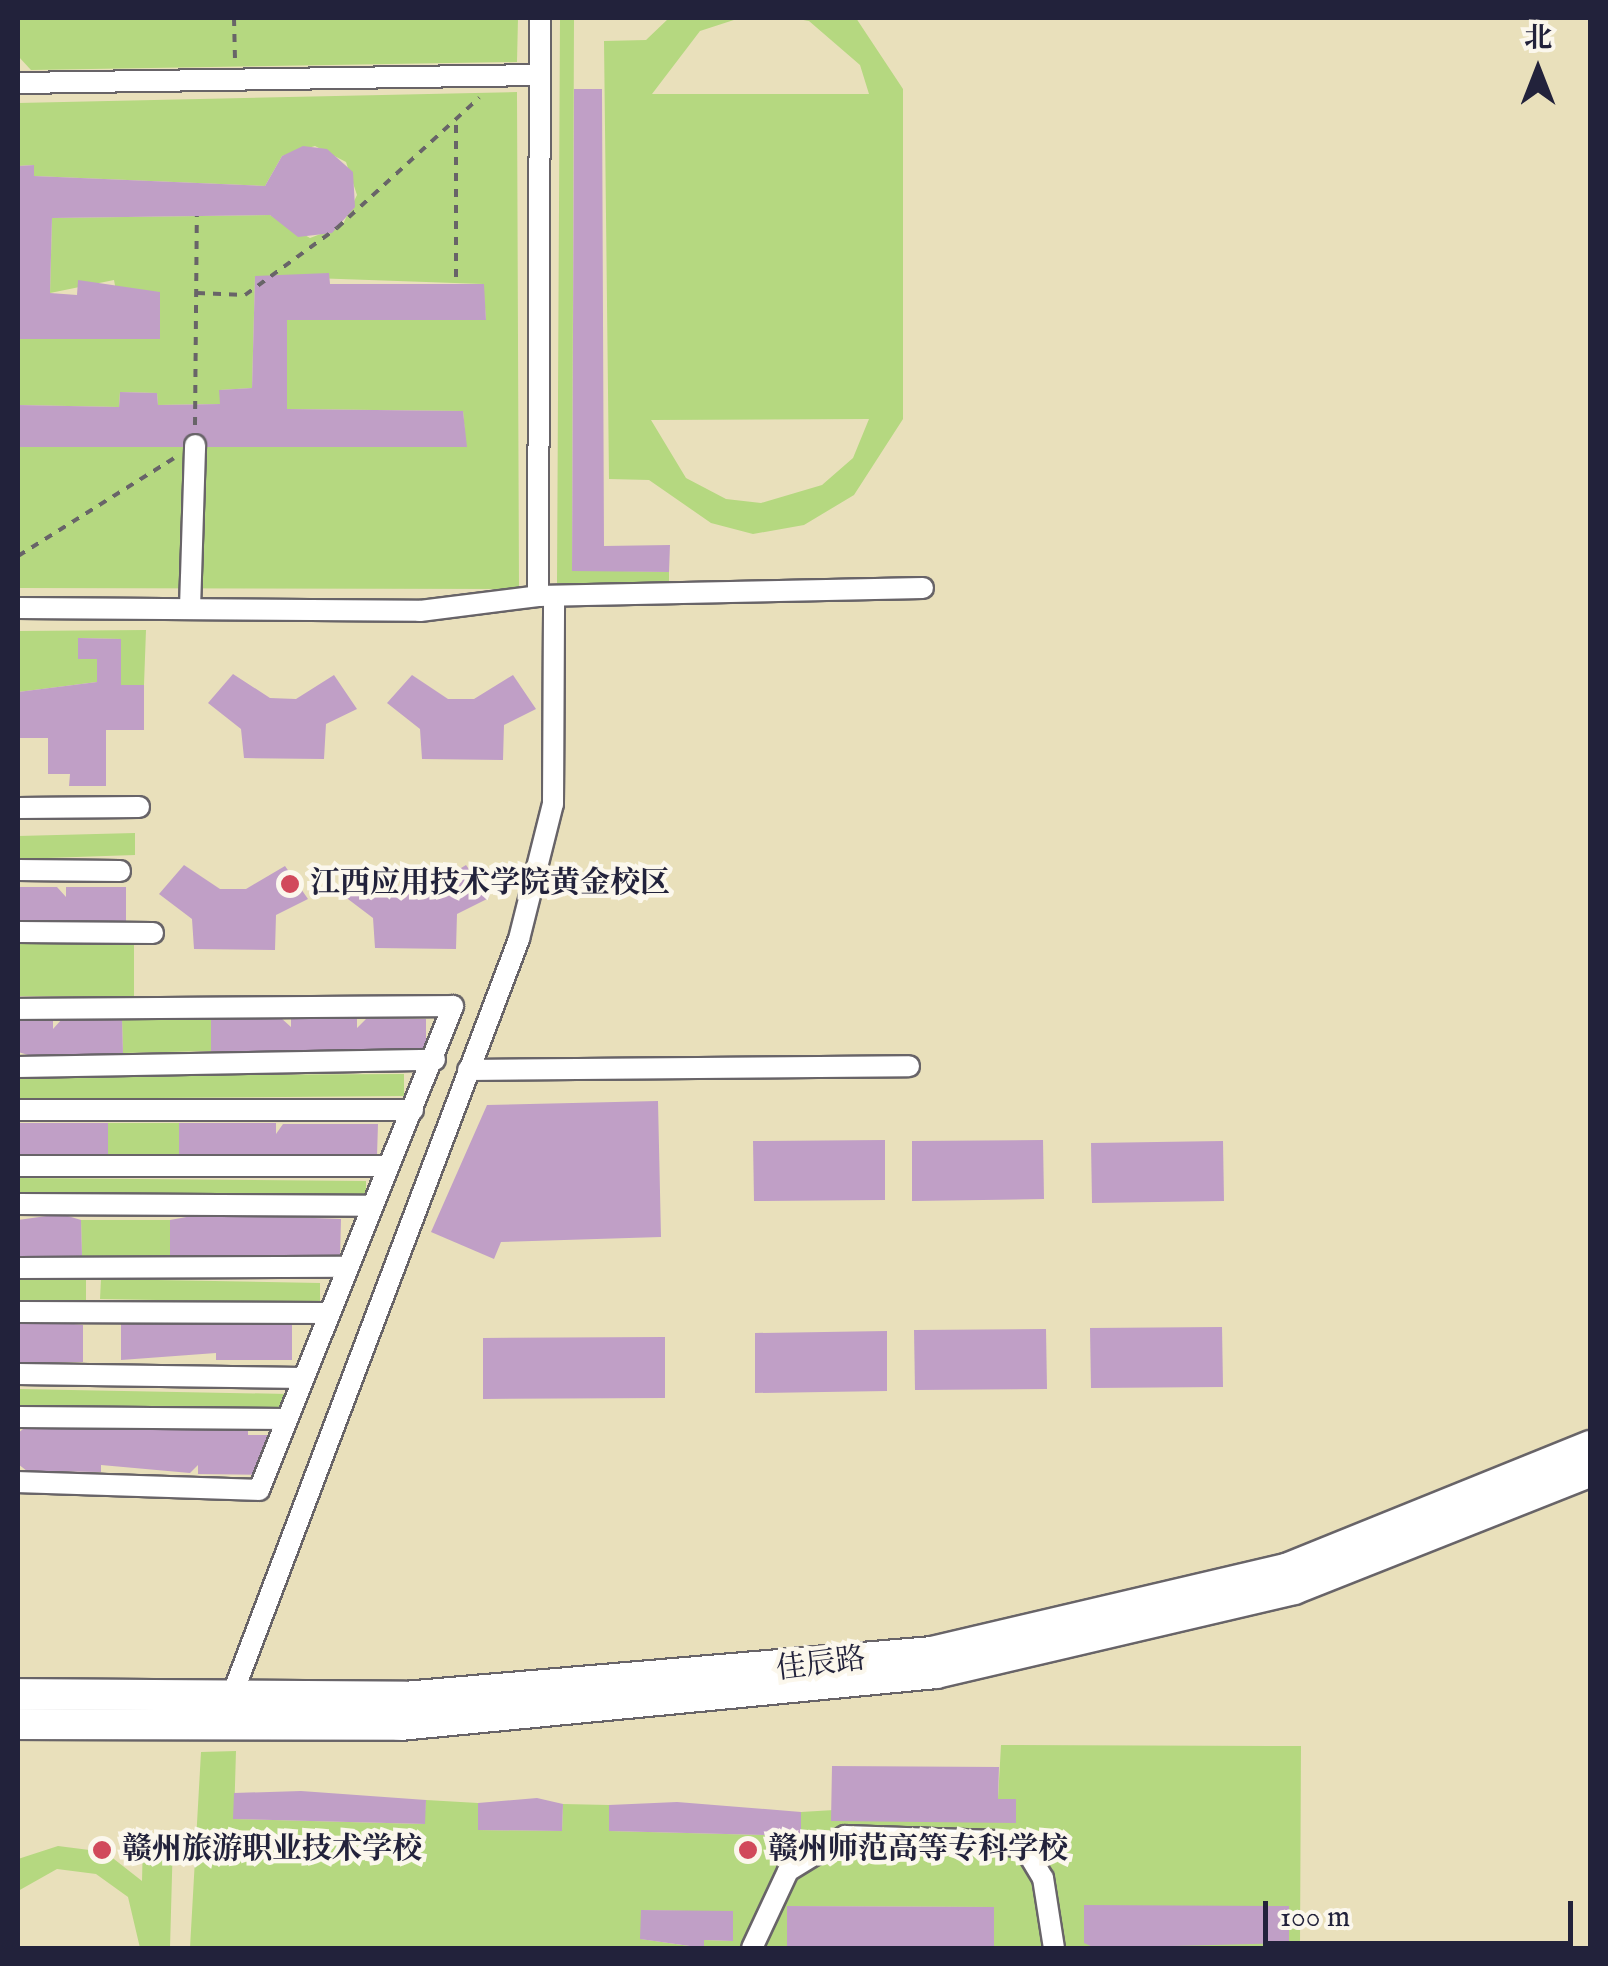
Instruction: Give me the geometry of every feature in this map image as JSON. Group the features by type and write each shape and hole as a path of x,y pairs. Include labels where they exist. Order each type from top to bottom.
{"main road":[{"name":"佳辰路","path":"18,1694 231,1698 543,1688 932,1652 1286,1569 1590,1446"},
{"name":"佳辰路","path":"18,1724 400,1725 936,1673 1294,1590 1590,1472"}],"street":[{"path":"231,1698 519,939 553,804 546,596 540,18"},
{"path":"18,83 539,75"},
{"path":"190,608 195,445"},
{"path":"18,608 420,611 546,596 923,588"},
{"path":"18,808 140,807"},
{"path":"18,870 120,871"},
{"path":"18,932 153,932"},
{"path":"18,1008 453,1006 436,1060 387,1166 258,1490 18,1482"},
{"path":"18,1067 436,1060"},
{"path":"468,1070 909,1066"},
{"path":"18,1110 413,1110"},
{"path":"18,1166 387,1166"},
{"path":"18,1204 371,1206"},
{"path":"18,1268 346,1267"},
{"path":"18,1312 328,1313"},
{"path":"18,1374 303,1378"},
{"path":"18,1418 287,1419"},
{"path":"752,1948 788,1871 846,1836 1026,1850 1044,1878 1054,1948"}],"path":[{"path":"234,18 236,79"},
{"path":"196,293 245,294 456,125 499,76"},
{"path":"456,125 456,281"},
{"path":"18,556 195,445 196,216"}],"green space":[{"path":"18,18 518,18 517,62 31,70 18,56"},
{"path":"560,18 574,18 572,570 669,572 669,583 557,583"},
{"path":"669,18 740,18 700,31 652,94 869,94 860,65 809,21 792,18 856,18 903,89 903,419 854,495 804,525 753,534 711,523 649,480 609,479 604,41 646,40","holes":["869,419 853,458 822,485 761,503 726,499 686,478 651,420"]},
{"path":"517,92 519,589 18,588 18,447 466,447 463,411 287,409 287,320 486,319 483,284 255,276 252,388 220,390 220,404 158,405 157,393 120,392 119,407 18,405 18,339 160,338 160,292 116,291 114,280 50,293 52,218 270,215 310,238 342,226 357,195 346,162 315,146 282,156 265,186 34,176 33,165 18,166 18,103"},
{"path":"146,630 144,685 121,685 121,639 79,638 97,659 97,682 18,692 18,631"},
{"path":"135,833 135,855 18,859 18,836"},
{"path":"134,939 134,996 18,996 18,940"},
{"path":"211,1018 211,1051 123,1053 122,1019"},
{"path":"404,1074 404,1096 18,1099 18,1076"},
{"path":"108,1123 179,1123 179,1155 108,1156"},
{"path":"18,1178 366,1181 366,1197 18,1194"},
{"path":"81,1220 170,1220 170,1255 82,1256"},
{"path":"86,1276 86,1301 18,1302 18,1277"},
{"path":"101,1279 320,1283 320,1303 100,1299"},
{"path":"18,1389 288,1394 281,1412 18,1410"},
{"name":"赣州师范高等专科学校","path":"1001,1745 1301,1746 1300,1948 983,1948 993,1907 788,1906 787,1948 703,1948 190,1948 201,1752 236,1751 234,1819 424,1824 426,1800 478,1803 478,1830 562,1831 563,1804 609,1805 609,1831 800,1836 801,1812 1016,1799 998,1799","holes":["641,1910 733,1912 733,1941 704,1940 703,1948 641,1939"]},
{"path":"143,1839 173,1839 170,1948 140,1948 128,1897 96,1874 57,1869 18,1891 18,1859 58,1846 105,1852 142,1881"}],"building":[{"path":"574,89 602,89 604,546 670,545 669,572 572,571"},
{"path":"303,146 327,149 353,172 355,207 332,233 298,237 270,215 52,218 50,293 77,295 78,280 160,292 160,339 18,339 18,166 34,165 34,176 265,186 282,156"},
{"path":"329,273 330,284 484,284 486,320 287,320 287,409 463,411 467,447 18,447 18,405 119,407 120,392 157,393 158,405 220,404 219,390 252,388 255,276"},
{"path":"78,638 121,639 121,685 144,685 144,730 106,730 106,786 69,786 70,774 48,774 48,738 18,738 18,692 97,682 97,659 78,659"},
{"path":"233,674 270,698 296,699 334,675 357,709 326,724 324,759 244,758 241,729 208,703"},
{"path":"412,675 448,699 474,699 513,675 536,709 504,725 503,760 422,759 420,729 387,703"},
{"path":"365,864 401,888 428,888 466,865 489,898 457,914 456,949 375,948 373,918 340,893"},
{"path":"184,865 220,889 246,889 285,866 308,899 276,915 275,950 194,949 192,919 159,894"},
{"path":"18,887 57,887 66,897 66,887 126,887 126,922 18,920"},
{"path":"18,1018 53,1019 53,1029 62,1019 122,1019 123,1053 42,1059 18,1052"},
{"path":"211,1018 281,1018 291,1027 291,1018 357,1018 357,1028 366,1019 426,1019 426,1053 211,1051"},
{"path":"658,1101 661,1237 501,1242 494,1259 431,1232 487,1105"},
{"path":"18,1123 108,1123 108,1156 18,1157"},
{"path":"179,1123 276,1123 276,1134 283,1124 378,1124 377,1156 179,1155"},
{"path":"885,1140 885,1200 754,1201 753,1141"},
{"path":"1043,1140 1044,1199 912,1201 912,1141"},
{"path":"1223,1141 1224,1201 1092,1203 1091,1143"},
{"path":"61,1214 81,1220 82,1256 18,1256 18,1220"},
{"path":"203,1214 341,1219 340,1258 170,1255 170,1220"},
{"path":"154,1317 292,1322 292,1360 216,1360 216,1353 121,1360 121,1323"},
{"path":"27,1319 83,1325 83,1362 18,1362 18,1325"},
{"path":"1222,1327 1223,1387 1091,1388 1090,1328"},
{"path":"1046,1329 1047,1389 915,1390 914,1330"},
{"path":"887,1331 887,1391 755,1393 755,1333"},
{"path":"665,1337 665,1398 483,1399 483,1338"},
{"path":"27,1426 248,1428 248,1435 267,1435 267,1475 198,1474 198,1465 190,1473 101,1465 101,1472 27,1471 18,1464 18,1433"},
{"path":"832,1766 999,1767 998,1799 1016,1799 1016,1823 831,1821"},
{"path":"301,1791 426,1800 425,1824 233,1819 234,1793"},
{"path":"537,1798 563,1804 562,1831 478,1830 478,1803"},
{"path":"677,1802 801,1812 801,1836 609,1831 609,1805"},
{"path":"1084,1905 1289,1906 1289,1943 1095,1948 1084,1943"},
{"path":"787,1906 994,1907 994,1947 787,1946"},
{"path":"641,1910 733,1911 733,1941 704,1940 704,1948 640,1939"}],"place":[{"name":"江西应用技术学院黄金校区","path":"290,884"},
{"name":"赣州旅游职业技术学校","path":"102,1850"},
{"name":"赣州师范高等专科学校","path":"748,1850"}]}
